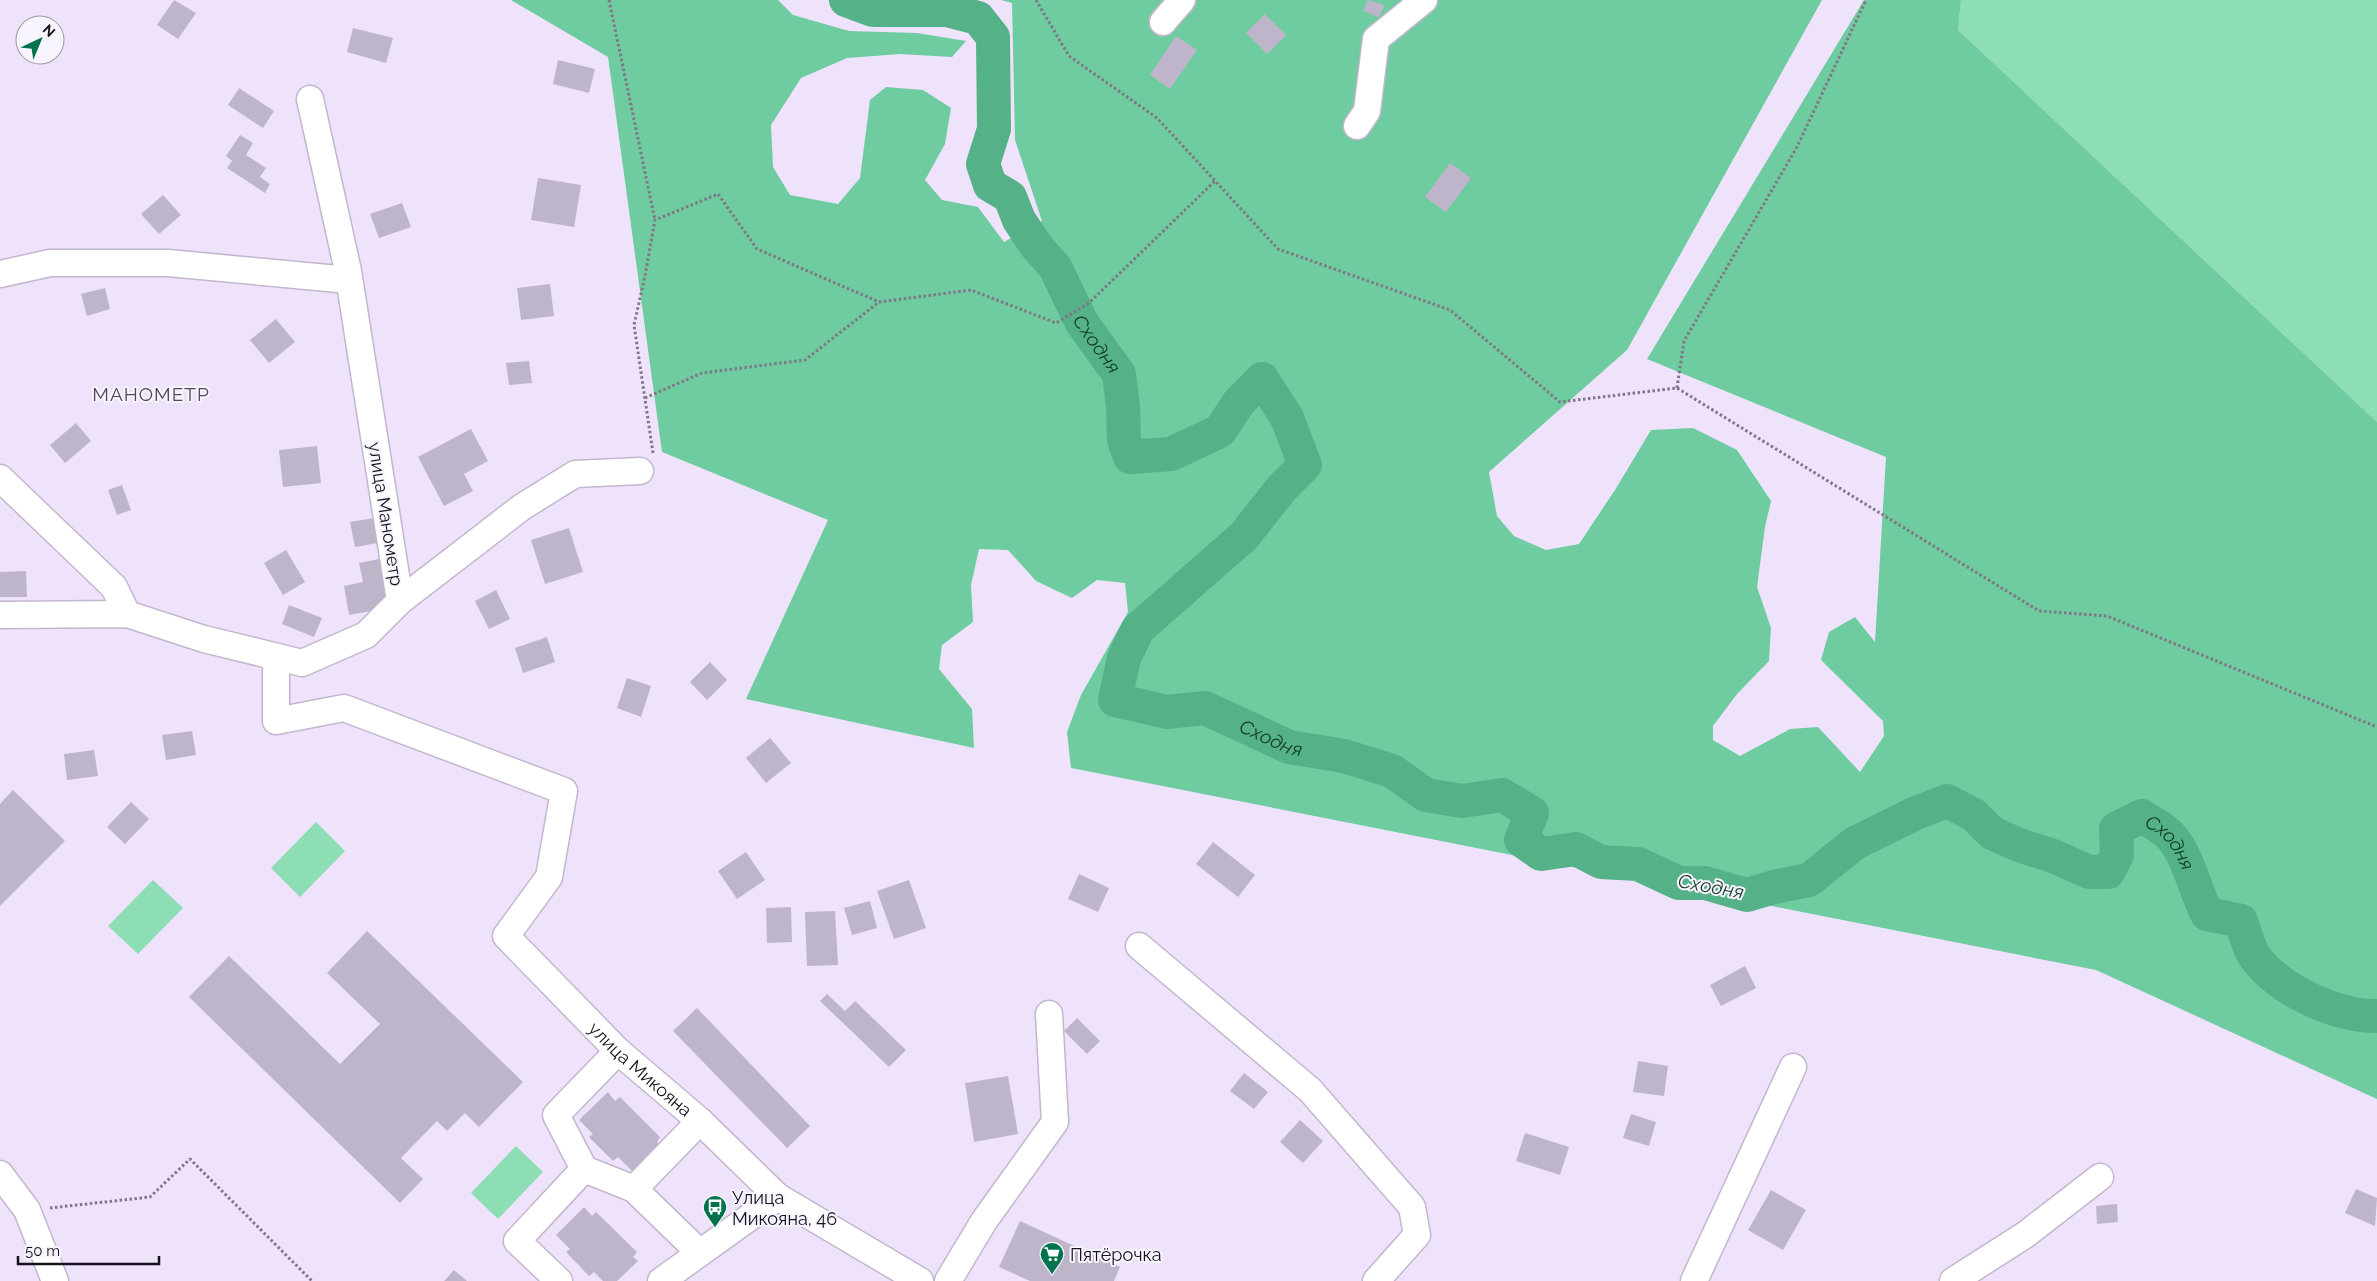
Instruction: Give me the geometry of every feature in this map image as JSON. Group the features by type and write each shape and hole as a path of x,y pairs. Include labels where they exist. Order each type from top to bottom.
{"street":[{"path":"1164,22 1182,0"},
{"path":"1357,126 1367,111 1376,39 1424,0"},
{"name":"улица Манометр","path":"0,615 128,614 204,639 302,663 366,635 400,601 349,280 310,99"},
{"path":"0,274 50,263 168,263 349,280"},
{"path":"400,601 522,507 575,474 640,471"},
{"path":"0,478 114,586 128,614"},
{"name":"улица Микояна","path":"276,657 276,721 344,708 564,790 549,877 506,936 618,1051 700,1121 778,1197 920,1281"},
{"path":"1139,946 1310,1090 1412,1207 1417,1235 1376,1281"},
{"path":"948,1281 984,1220 1055,1122 1049,1014"},
{"path":"618,1051 556,1115 584,1169 634,1189 699,1252"},
{"path":"1694,1281 1793,1068"},
{"path":"634,1189 700,1121"},
{"path":"559,1281 517,1241 584,1169"},
{"path":"0,1174 28,1210 55,1281"},
{"path":"1953,1281 2025,1235 2100,1177"},
{"path":"661,1281 778,1197"}],"path":[{"path":"608,0 654,220 646,276 634,325 653,454 640,471"},
{"path":"1036,0 1069,56 1157,118 1278,249 1450,310 1560,402 1677,388 2039,611 2107,616 2377,726"},
{"path":"1677,388 1684,341 1798,147 1866,0"},
{"path":"645,398 702,373 805,360 879,302 972,290 1056,323 1089,303 1215,181"},
{"path":"654,220 718,194 757,249 879,302"},
{"path":"28,1210 150,1197 190,1159 312,1281"}],"green space":[{"path":"511,0 778,0 793,15 849,31 917,33 966,41 952,57 900,54 847,58 801,78 771,125 773,167 790,195 838,204 860,178 870,100 886,87 923,90 951,108 945,144 925,180 942,200 978,207 1004,242 1042,221 1015,140 1012,3 1001,0 1822,0 1627,350 1489,472 1497,516 1514,536 1546,550 1579,544 1615,490 1651,430 1693,428 1737,450 1771,501 1765,527 1757,587 1771,628 1769,661 1737,694 1713,726 1713,740 1740,756 1790,729 1818,727 1860,772 1884,736 1883,721 1821,660 1829,632 1855,617 1875,642 1886,457 1647,359 1864,0 1961,0 1958,30 2377,422 2377,1099 2096,970 1071,768 1067,732 1081,695 1128,612 1125,583 1097,580 1072,598 1036,581 1008,550 979,549 971,585 973,622 942,645 939,669 972,709 974,748 746,699 828,520 662,452 608,57"},
{"path":"1961,0 2377,0 2377,422 1958,30"},
{"path":"316,822 345,851 300,897 271,868"},
{"path":"153,880 183,908 138,954 108,926"},
{"path":"516,1146 543,1172 498,1219 471,1193"}],"building":[{"path":"174,0 196,13 178,39 157,25"},
{"path":"1368,0 1384,5 1379,17 1363,11"},
{"path":"1265,14 1286,35 1267,54 1246,33"},
{"path":"353,28 393,38 386,63 347,52"},
{"path":"1176,36 1197,50 1170,89 1150,75"},
{"path":"558,60 595,69 589,93 553,84"},
{"path":"239,88 274,111 263,128 228,105"},
{"path":"240,135 253,143 246,155 266,168 260,177 270,184 265,193 227,168 232,161 226,156"},
{"path":"1450,163 1471,178 1446,212 1425,197"},
{"path":"538,178 581,185 574,227 531,220"},
{"path":"163,195 181,215 159,234 141,214"},
{"path":"402,203 411,227 379,238 370,214"},
{"path":"550,284 554,316 521,320 517,288"},
{"path":"105,288 110,309 87,316 81,294"},
{"path":"276,319 295,342 269,363 250,340"},
{"path":"529,361 532,383 509,385 506,363"},
{"path":"76,423 91,441 65,463 50,445"},
{"path":"471,429 488,461 464,474 473,491 444,506 418,457"},
{"path":"317,446 321,483 283,487 279,450"},
{"path":"122,485 131,510 117,515 108,490"},
{"path":"374,518 378,543 355,547 350,522"},
{"path":"569,528 583,572 545,584 531,540"},
{"path":"286,550 305,582 283,595 264,563"},
{"path":"379,559 388,608 349,615 344,586 363,582 359,563"},
{"path":"26,571 27,597 0,597 0,572"},
{"path":"496,590 510,619 489,629 475,601"},
{"path":"289,605 322,618 314,637 282,624"},
{"path":"547,637 555,662 523,673 515,648"},
{"path":"710,662 727,680 707,700 690,682"},
{"path":"627,678 651,686 641,717 617,708"},
{"path":"192,731 196,755 166,760 162,735"},
{"path":"770,738 791,763 766,783 746,758"},
{"path":"94,750 98,776 67,780 64,754"},
{"path":"13,790 65,841 0,906 0,804"},
{"path":"131,802 149,819 125,844 107,827"},
{"path":"1213,842 1255,875 1238,897 1196,864"},
{"path":"746,852 765,880 737,899 718,871"},
{"path":"1079,874 1109,888 1098,912 1068,899"},
{"path":"909,880 926,928 894,939 877,891"},
{"path":"870,901 877,928 852,935 844,908"},
{"path":"791,907 792,942 767,943 766,908"},
{"path":"835,911 838,965 807,966 805,912"},
{"path":"367,931 523,1082 479,1127 465,1113 447,1131 437,1121 401,1158 423,1179 400,1203 189,997 229,956 340,1064 380,1024 327,973"},
{"path":"1745,966 1756,988 1721,1006 1710,985"},
{"path":"827,994 845,1011 855,1001 906,1050 889,1067 820,1001"},
{"path":"697,1008 810,1126 787,1148 673,1031"},
{"path":"1077,1018 1100,1041 1087,1054 1064,1031"},
{"path":"1638,1061 1668,1066 1664,1096 1633,1092"},
{"path":"1244,1073 1268,1092 1254,1109 1230,1091"},
{"path":"1008,1076 1018,1134 974,1142 965,1083"},
{"path":"608,1092 615,1101 620,1097 660,1137 657,1142 661,1146 634,1173 618,1157 613,1161 589,1137 593,1134 579,1120"},
{"path":"1631,1114 1656,1122 1649,1146 1623,1138"},
{"path":"1300,1120 1323,1141 1303,1163 1280,1142"},
{"path":"1525,1133 1569,1147 1560,1175 1516,1161"},
{"path":"2356,1189 2377,1198 2375,1226 2345,1213"},
{"path":"1771,1190 1806,1210 1783,1250 1748,1230"},
{"path":"2117,1204 2118,1222 2097,1224 2096,1206"},
{"path":"584,1207 592,1216 596,1212 637,1252 633,1257 638,1261 617,1281 603,1281 594,1272 589,1276 566,1252 570,1249 556,1235"},
{"path":"1020,1221 1120,1267 1114,1281 1030,1281 999,1267"},
{"path":"454,1270 467,1281 444,1281"}],"waterway":[{"name":"Сходня","path":"846,0 873,10 947,10 978,18 993,37 994,129 983,164 990,185 1010,197 1019,220 1037,247 1055,267 1082,323 1119,374 1124,440 1130,457 1171,454 1220,431 1239,402 1262,379 1287,418 1305,465 1281,489 1244,536 1138,629 1124,658 1115,700 1167,712 1205,708 1289,747 1344,756 1392,771 1426,795 1462,801 1502,795 1532,813 1521,840 1541,854 1576,849 1601,862 1638,864 1679,883 1705,883 1747,895 1809,880 1855,843 1916,813 1947,801 1974,815 1992,833 2089,872 2108,872 2117,855 2116,829 2142,816 2173,838 2185,858 2207,914 2241,921 2255,957 2279,981 2294,991 2327,1006 2344,1012 2377,1016"}],"place":[{"name":"Улица Микояна, 46","path":"715,1228"},
{"name":"Пятёрочка","path":"1052,1275"}],"district":[{"name":"МАНОМЕТР","path":"151,394"}]}
